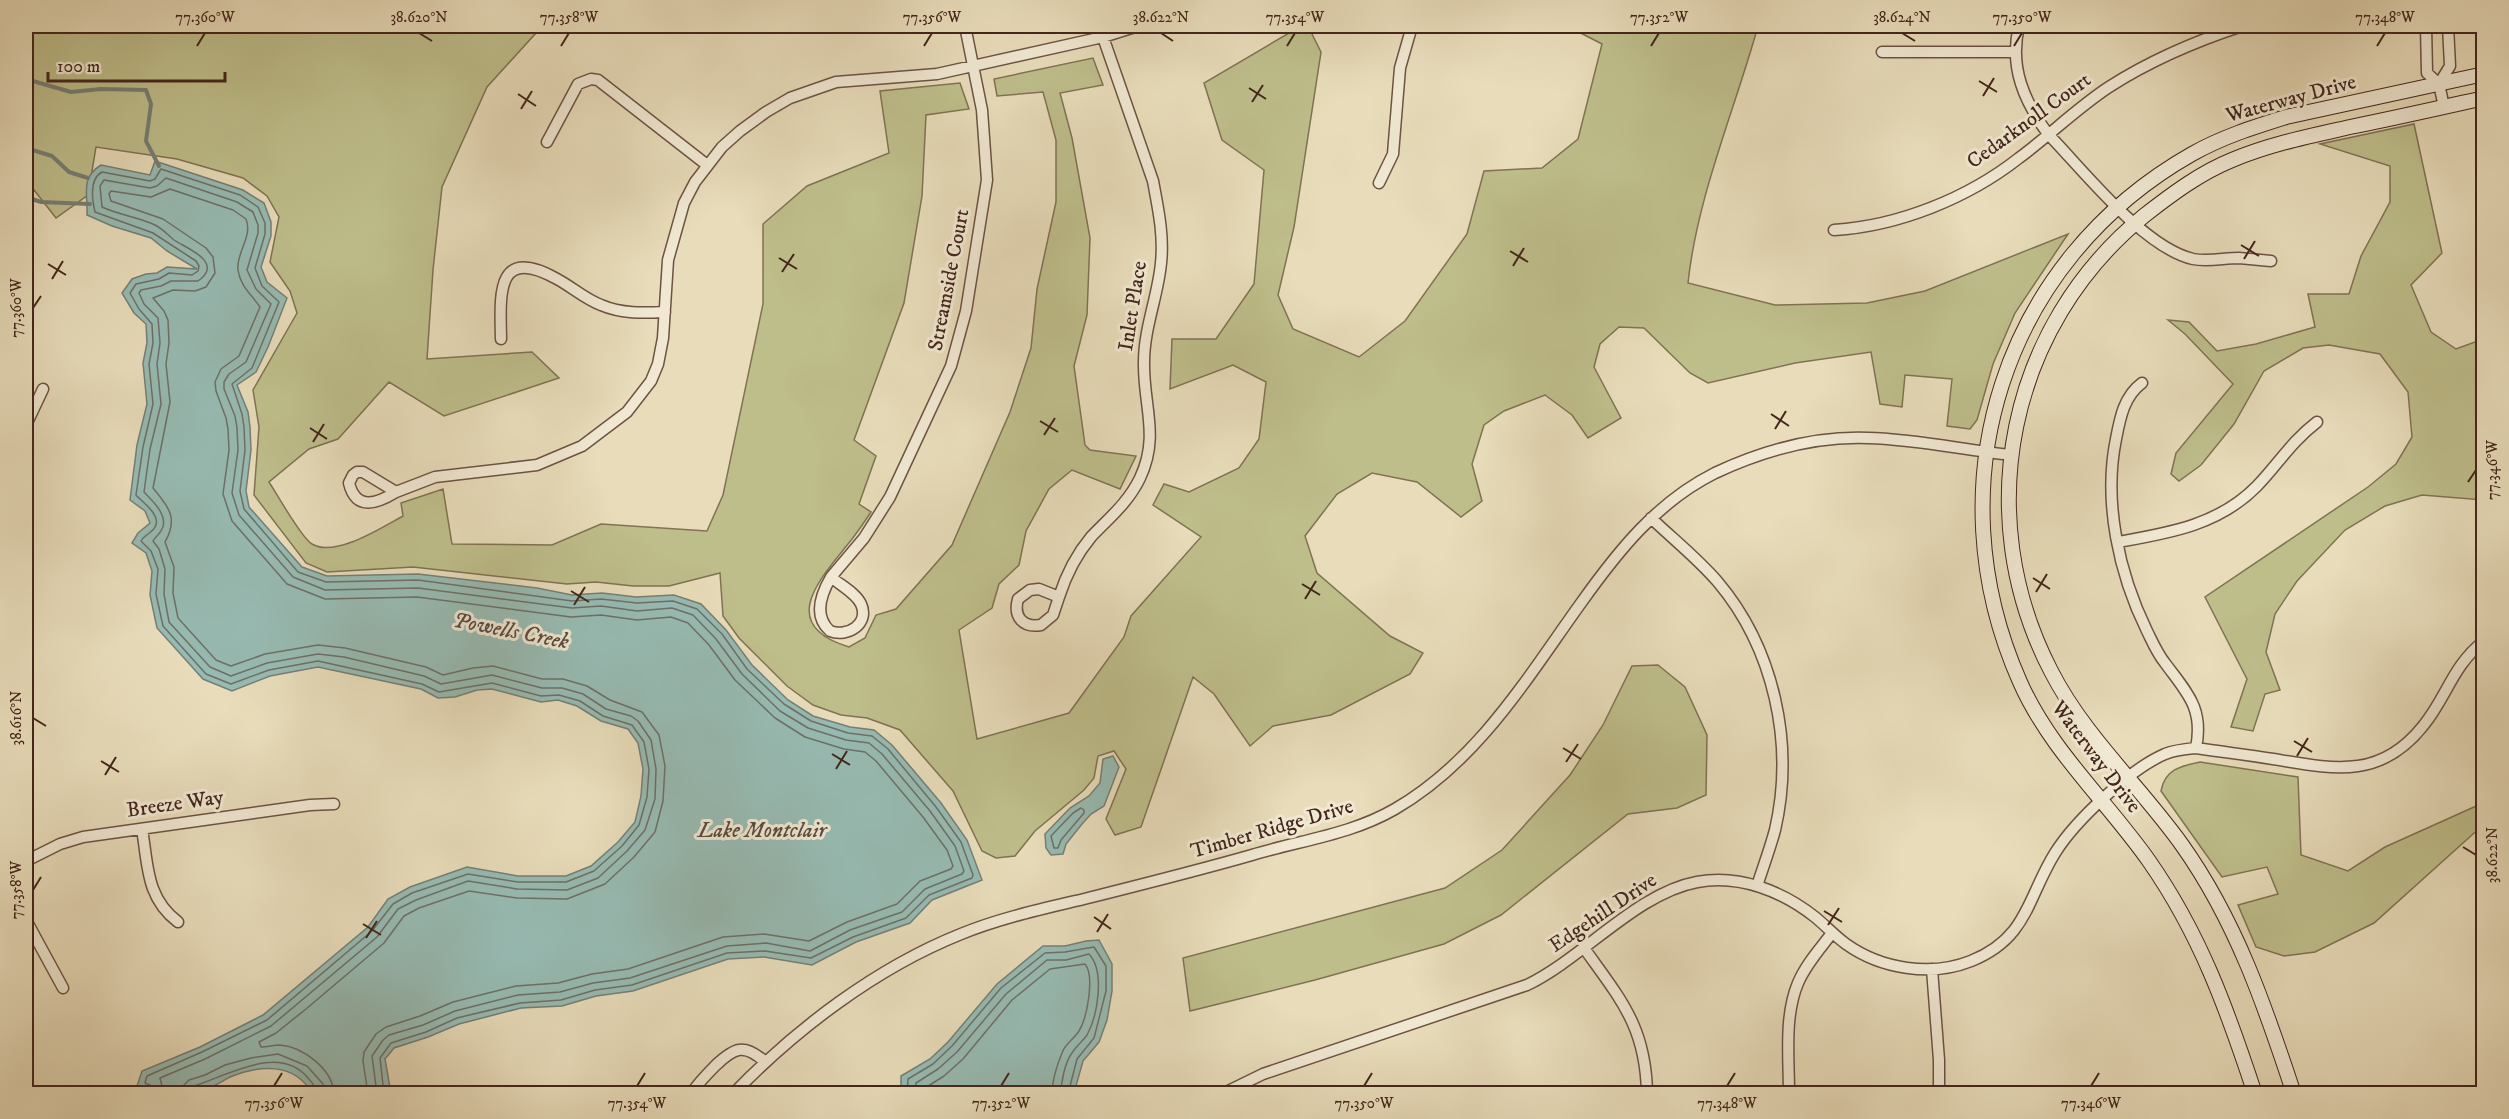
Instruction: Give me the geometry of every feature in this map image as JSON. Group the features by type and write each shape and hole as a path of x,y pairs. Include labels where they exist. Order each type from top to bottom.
{"main road":[{"name":"Waterway Drive","path":"2255,1094 2226,1005 2190,928 2147,858 2061,752 2037,716 2021,686 1999,629 1990,591 1983,536 1983,485 1987,452 2003,383 2026,325 2057,274 2080,244 2118,207 2148,183 2195,152 2255,126 2286,117 2484,74"},
{"name":"Waterway Drive","path":"2294,1094 2264,1003 2229,921 2184,848 2065,697 2050,670 2028,618 2017,576 2009,523 2011,455 2023,398 2048,333 2082,280 2135,223 2190,183 2232,160 2303,138 2484,98"}],"street":[{"name":"Streamside Court","path":"831,577 858,599 862,606 861,621 844,634 830,631 821,619 821,596 831,577 864,538 890,497 951,366 966,311 987,180 984,131 965,26"},
{"path":"396,492 435,477 537,465 582,446 627,412 651,381 658,364 665,312 665,286 673,234 684,203 707,165 746,126 782,103 815,88 863,78 901,78 974,66 1103,37 1138,26"},
{"path":"1379,183 1393,154 1400,68 1412,26"},
{"path":"2019,26 2015,52 2020,84 2031,109 2048,134 2135,223 2156,242 2181,255 2202,260 2238,258 2271,261"},
{"name":"Cedarknoll Court","path":"1834,230 1889,222 1954,196 2018,159 2108,88 2136,70 2180,49 2242,26"},
{"path":"2426,26 2427,73 2439,84 2444,107"},
{"path":"2439,84 2450,66 2448,26"},
{"name":"Inlet Place","path":"1059,597 1066,575 1077,555 1128,499 1140,479 1151,444 1152,428 1144,362 1145,340 1161,262 1162,239 1153,182 1103,37"},
{"path":"1882,52 2015,52"},
{"path":"547,142 578,84 591,78 598,80 649,118 707,165"},
{"path":"501,339 500,316 506,276 516,267 525,266 549,274 603,306 638,313 665,312"},
{"path":"2142,383 2125,403 2114,449 2114,508 2118,542 2129,586 2146,629 2163,660 2186,690 2195,707 2199,728 2196,748"},
{"path":"26,425 44,390"},
{"path":"2118,542 2178,531 2220,514 2235,505 2256,487 2288,447 2317,422"},
{"name":"Timber Ridge Drive","path":"733,1094 764,1061 814,1020 878,978 959,935 1031,912 1332,836 1365,824 1402,804 1439,779 1481,738 1604,570 1651,518 1682,492 1716,473 1757,456 1821,440 1869,438 2011,455"},
{"path":"1651,518 1704,567 1733,602 1756,642 1771,682 1781,738 1780,790 1774,830 1756,886"},
{"name":"Edgehill Drive","path":"1221,1094 1263,1074 1527,985 1553,971 1652,899 1670,890 1699,882 1718,880 1756,886 1797,904 1862,954 1884,963 1906,968 1932,969 1970,962 2001,944 2013,932 2031,906 2046,870 2060,847 2085,815 2154,760 2167,753 2196,748 2325,768 2352,768 2370,763 2401,747 2423,726 2464,659 2484,641"},
{"name":"Breeze Way","path":"26,861 60,844 83,837 310,805 334,804"},
{"path":"142,829 152,889 159,903 178,922"},
{"path":"26,920 63,988"},
{"path":"1789,1094 1790,1016 1794,997 1807,967 1832,933"},
{"path":"1584,948 1632,1018 1645,1056 1647,1094"},
{"path":"1932,969 1939,1060 1939,1094"},
{"path":"691,1094 704,1077 734,1050 749,1050 764,1061"}],"green space":[{"path":"26,26 579,26 537,32 487,87 442,187 427,359 532,352 559,378 444,416 389,382 338,439 309,449 269,482 302,534 312,544 322,547 333,547 359,539 403,516 401,503 443,489 452,544 552,545 601,524 707,531 723,495 763,304 763,224 807,186 889,153 880,91 960,83 969,109 926,115 922,196 904,303 854,440 876,456 859,504 871,512 819,583 809,612 813,625 826,637 849,647 865,638 876,615 896,609 952,545 1010,412 1031,348 1037,289 1056,202 1056,140 1043,92 997,96 994,79 1093,58 1103,85 1060,93 1072,138 1090,238 1087,315 1074,366 1085,445 1090,450 1136,456 1120,489 1072,470 1049,489 1026,531 1019,565 999,584 992,608 959,630 977,739 1069,713 1124,637 1131,616 1201,537 1153,505 1164,484 1189,492 1239,468 1259,439 1266,382 1233,365 1170,389 1172,339 1216,339 1254,284 1264,170 1222,140 1204,83 1301,26 1308,26 1321,52 1294,227 1278,295 1293,329 1359,357 1405,321 1467,234 1484,171 1542,168 1578,139 1602,44 1567,26 1758,26 1708,186 1688,283 1775,305 1867,303 1925,291 2068,234 2015,313 1993,364 1977,420 1970,429 1947,426 1952,379 1905,375 1902,407 1880,404 1871,352 1795,363 1708,383 1690,373 1644,328 1619,327 1600,344 1594,367 1621,418 1588,438 1572,415 1545,395 1504,411 1484,425 1472,464 1482,501 1461,517 1417,482 1372,473 1337,494 1305,536 1317,573 1390,636 1423,653 1410,674 1331,715 1273,726 1250,746 1214,694 1193,677 1141,827 1115,835 1106,819 1126,769 1114,751 1098,756 1094,778 1084,790 1035,831 1015,856 996,858 982,851 953,791 900,730 867,718 841,715 813,705 787,686 739,638 723,616 720,573 669,586 633,586 596,582 567,584 413,567 327,572 306,563 254,495 259,427 253,390 297,313 290,291 270,262 279,217 267,196 243,178 177,159 96,147 88,195 56,218 34,190 26,202"},
{"path":"2414,124 2442,253 2411,285 2431,332 2456,349 2483,339 2483,500 2422,495 2385,506 2345,530 2297,581 2275,614 2266,652 2280,690 2265,694 2253,731 2231,727 2247,679 2205,597 2368,487 2396,464 2412,437 2408,392 2380,354 2329,345 2303,348 2264,371 2234,424 2201,465 2179,481 2171,474 2176,453 2233,384 2185,334 2168,320 2189,322 2217,351 2256,344 2315,327 2308,294 2349,294 2361,256 2390,202 2390,166 2320,144"},
{"path":"1658,665 1685,687 1707,735 1706,795 1677,808 1628,814 1501,915 1444,944 1315,980 1190,1011 1183,958 1445,888 1502,850 1570,775 1603,725 1632,666"},
{"path":"2200,762 2298,777 2301,855 2348,871 2385,847 2483,803 2483,825 2374,923 2315,952 2284,956 2256,947 2238,905 2278,894 2267,867 2222,877 2161,791 2170,773 2180,767"}],"water":[{"name":"Lake Montclair","path":"155,161 243,190 264,203 271,222 271,236 261,267 267,282 287,298 256,372 237,385 248,412 250,427 251,450 246,491 249,507 302,567 327,576 418,574 537,588 572,595 602,593 636,597 674,595 701,604 726,630 752,665 788,700 813,716 850,727 874,730 892,745 941,803 967,840 982,880 932,900 910,923 856,942 812,965 764,957 728,959 633,991 596,996 562,1006 521,1008 459,1024 394,1048 385,1059 391,1093 312,1093 296,1076 276,1069 241,1073 212,1087 196,1091 170,1092 136,1089 142,1071 200,1047 263,1015 368,927 388,899 410,887 467,867 518,876 566,876 591,866 618,842 635,822 641,796 643,769 638,743 628,729 601,721 577,706 558,700 541,702 492,689 477,690 455,697 438,698 421,689 318,667 270,676 232,691 203,679 157,628 150,595 152,571 146,553 132,543 138,533 150,523 145,511 130,500 137,445 147,404 143,363 147,343 146,324 134,313 122,293 132,279 157,273 167,267 197,269 167,251 151,238 112,226 87,215 86,193 90,175 101,165 150,175"},
{"path":"1113,756 1119,767 1104,806 1091,814 1082,824 1066,844 1063,854 1051,855 1046,848 1045,834 1070,808 1089,796 1100,783 1103,759"},
{"path":"1099,940 1112,964 1112,991 1107,1020 1099,1042 1083,1061 1074,1093 901,1093 901,1076 930,1059 948,1042 997,984 1043,946 1065,946"}],"waterway":[{"path":"26,79 71,92 101,89 146,90 151,104 146,141 159,166"},
{"path":"26,148 52,156 69,172 88,178"},
{"name":"Powells Creek","path":"26,197 41,202 90,204"}]}
